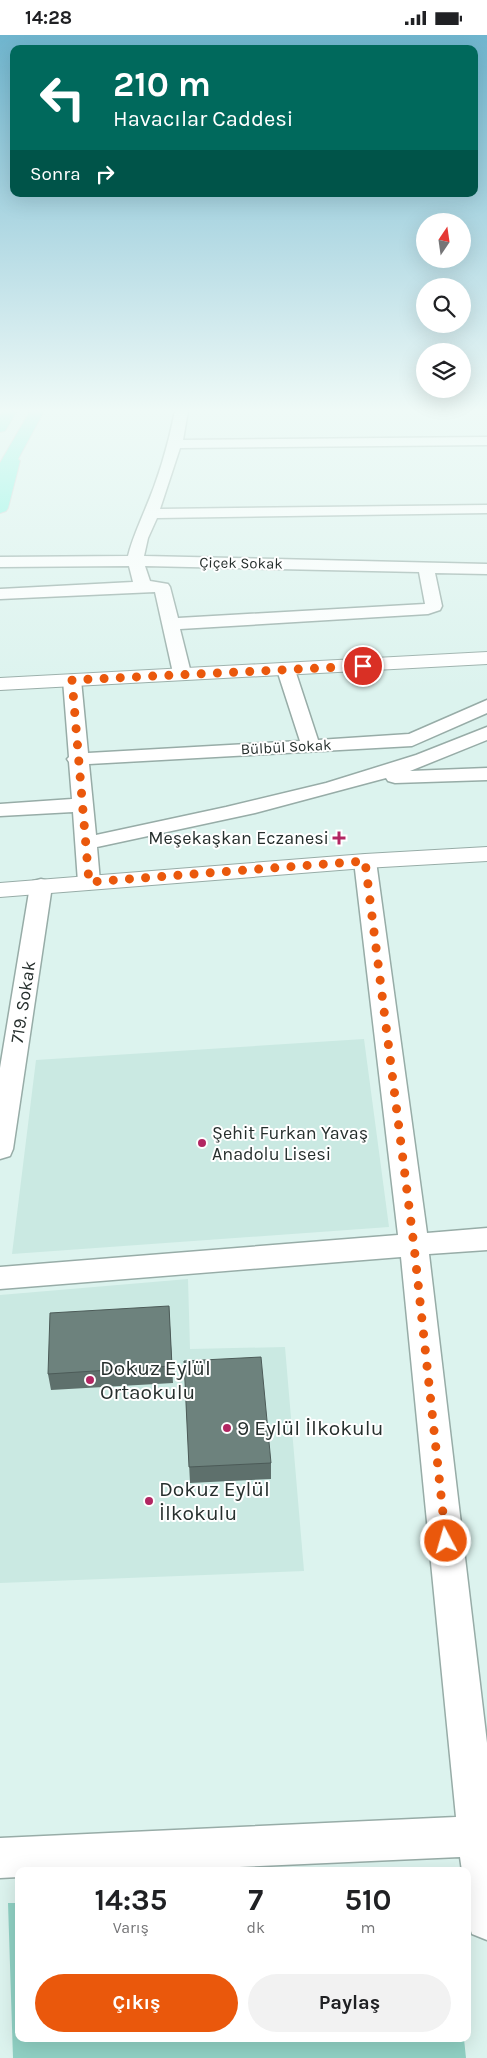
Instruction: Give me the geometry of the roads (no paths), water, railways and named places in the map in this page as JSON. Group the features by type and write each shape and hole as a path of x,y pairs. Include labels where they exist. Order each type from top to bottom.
{"street":[{"path":"143,587 135,561 140,538 154,505"},
{"path":"151,514 487,509"},
{"name":"Çiçek Sokak","path":"0,563 135,561 487,569"},
{"path":"170,623 428,609 434,606 426,567"},
{"path":"0,594 162,587 182,673"},
{"path":"0,684 182,673 286,670 487,659"},
{"path":"286,670 311,746"},
{"path":"72,680 77,759 89,882"},
{"name":"Bülbül Sokak","path":"77,759 412,740 487,706"},
{"path":"85,843 235,812 370,777 460,746 487,733"},
{"path":"370,777 487,774"},
{"path":"0,810 82,805"},
{"path":"0,889 365,861 487,854"},
{"path":"365,861 414,1246 487,1919"},
{"name":"719. Sokak","path":"0,1149 41,886"},
{"path":"0,1278 487,1239"},
{"path":"0,1858 477,1836"}],"place":[{"name":"Meşekaşkan Eczanesi","path":"339,838"},
{"name":"Şehit Furkan Yavaş Anadolu Lisesi","path":"202,1143"},
{"name":"Dokuz Eylül Ortaokulu","path":"90,1380"},
{"name":"9 Eylül İlkokulu","path":"227,1428"},
{"name":"Dokuz Eylül İlkokulu","path":"149,1501"}]}
